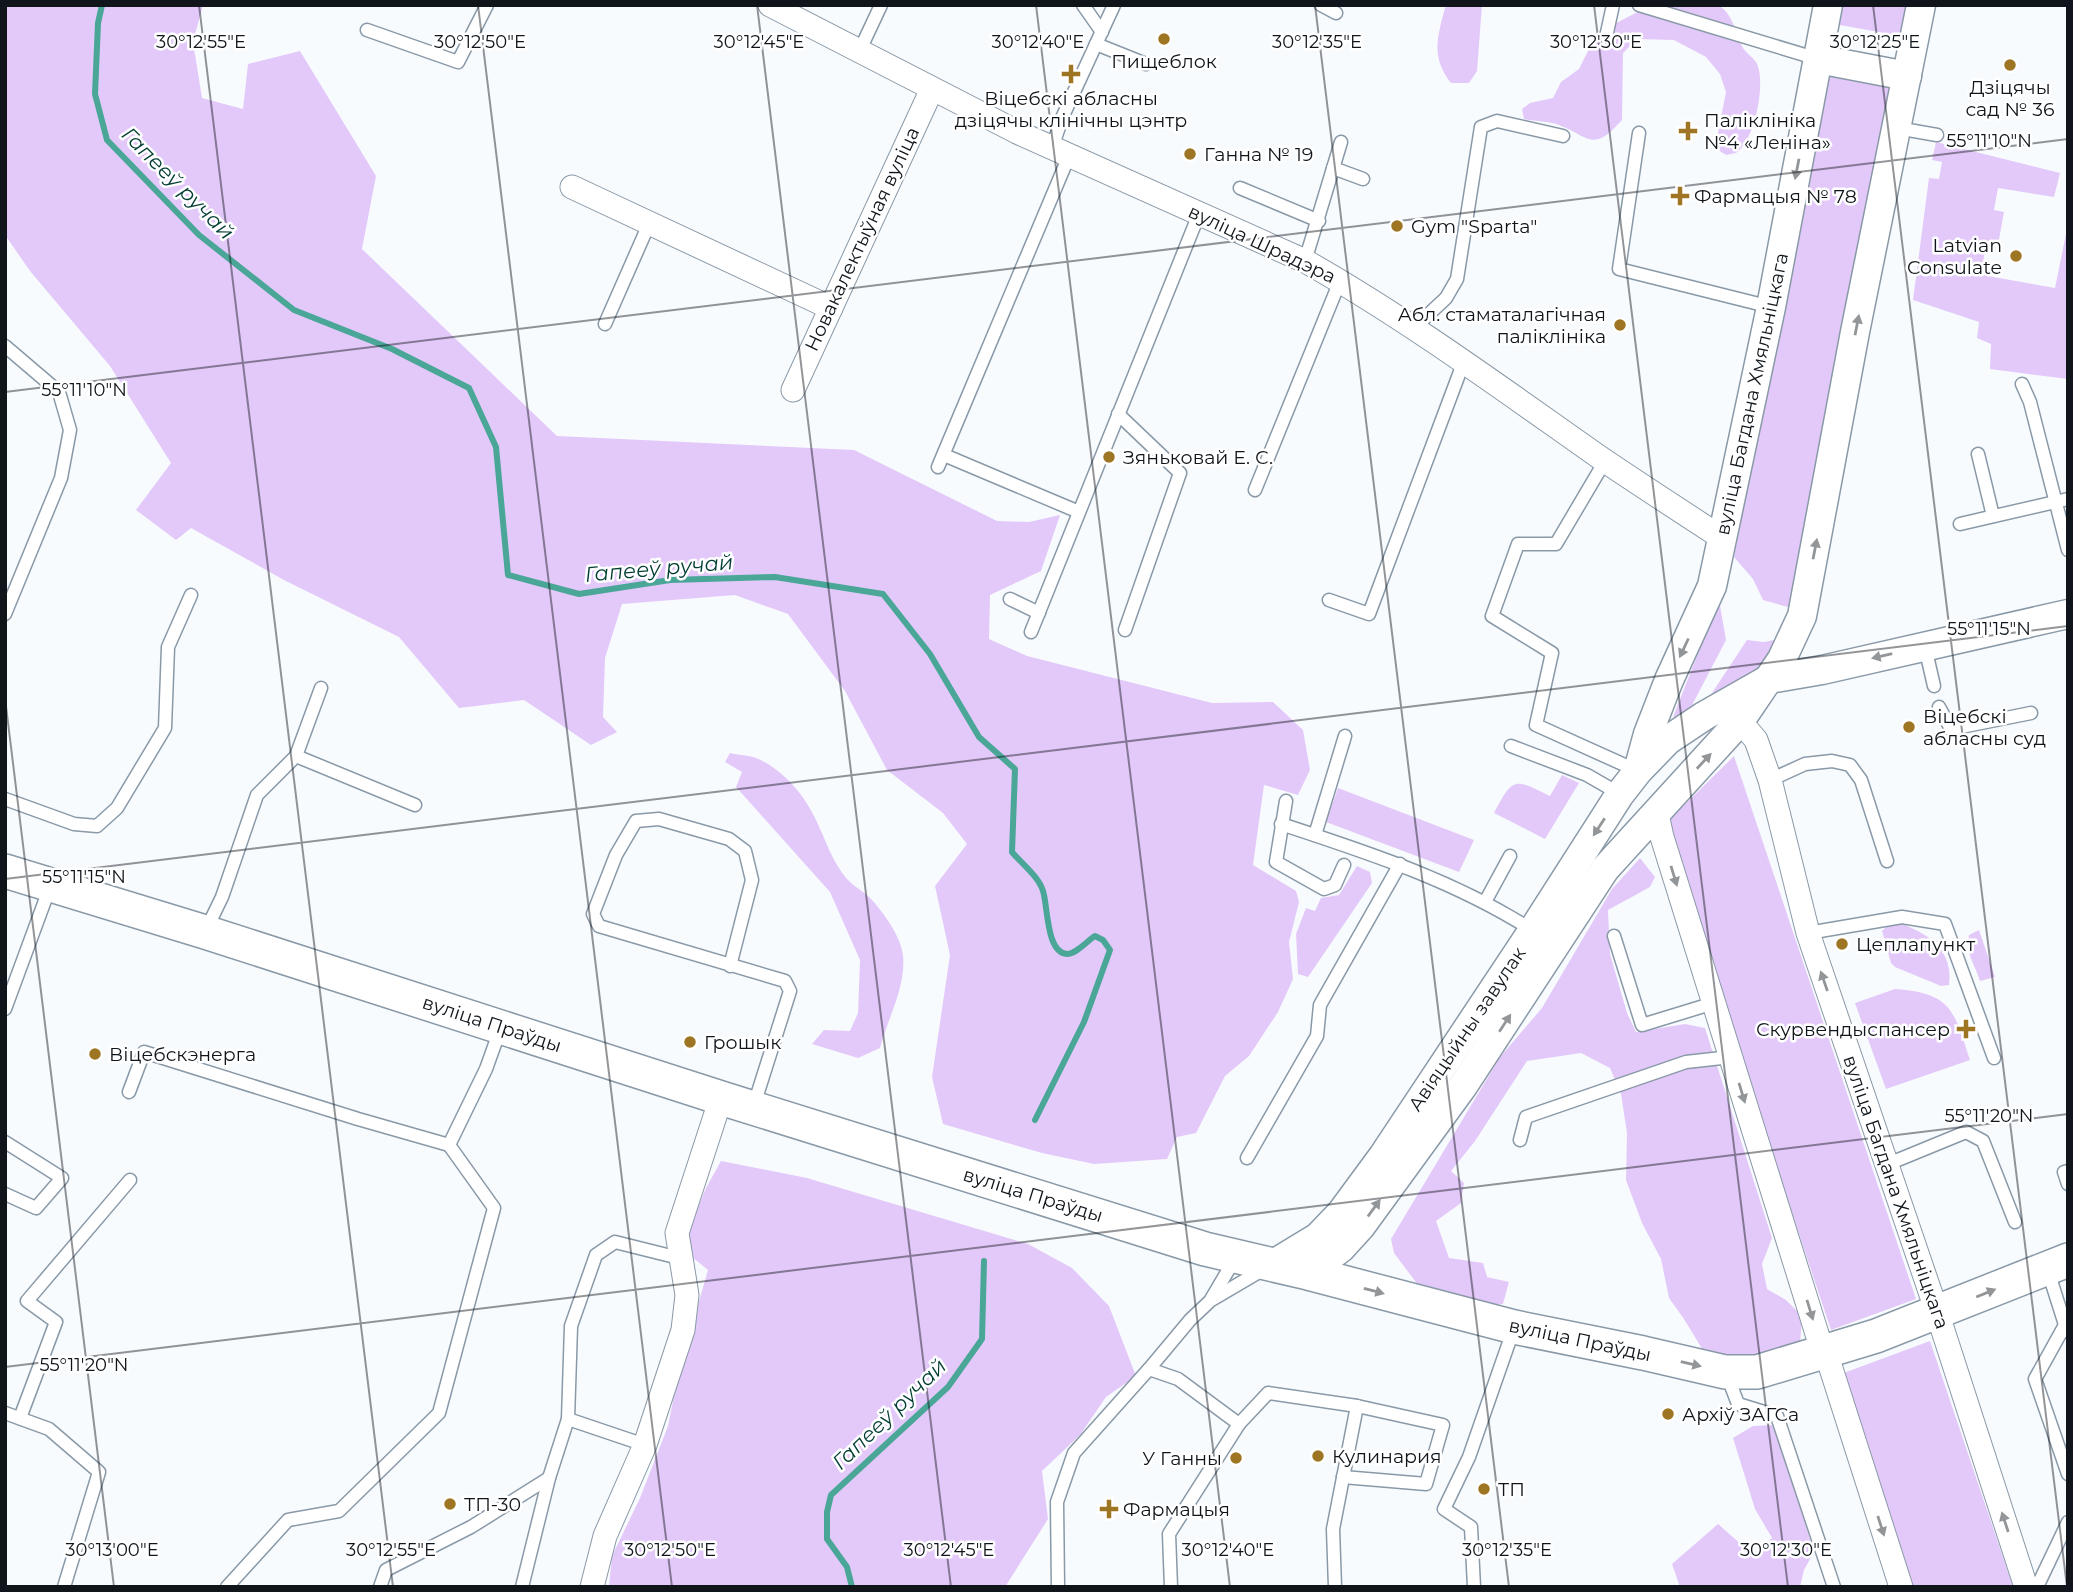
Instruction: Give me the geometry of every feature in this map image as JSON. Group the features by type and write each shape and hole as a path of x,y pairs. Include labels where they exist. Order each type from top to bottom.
{"main road":[{"name":"вуліца Праўды","path":"5,871 1205,1249 1514,1327 1725,1372 1757,1372 1877,1336 2058,1264"}],"street":[{"name":"вуліца Шрадэра","path":"771,5 859,52 1061,152 1305,261 1464,361 1605,461 1723,538"},
{"name":"вуліца Багдана Хмяльніцкага","path":"1638,771 1648,734 1669,680 1712,586 1771,307 1828,5"},
{"path":"1656,810 1740,721 1755,695 1782,659 1802,616 1921,5"},
{"path":"1818,59 1907,76"},
{"name":"Новакалектыўная вуліца","path":"793,390 932,89"},
{"path":"572,187 831,308"},
{"path":"1901,1587 1828,1359 1823,1353 1662,837 1656,810 1638,771 1668,740 1769,679 2068,614"},
{"name":"вуліца Багдана Хмяльніцкага","path":"1740,721 1756,740 1770,780 1808,933 1888,1164 2026,1587"},
{"name":"Авіяцыйны завулак","path":"1308,1273 1341,1248 1362,1226 1463,1086 1620,794 1638,771"},
{"name":"Авіяцыйны завулак","path":"1272,1265 1318,1237 1342,1213 1544,938 1656,810"},
{"path":"592,1587 605,1536 645,1445 683,1330 687,1295 677,1233 721,1098"}],"lane":[{"path":"367,30 458,62 487,5"},
{"path":"1083,5 1099,38 1146,64"},
{"path":"938,467 1061,152 1062,118 1114,5"},
{"path":"1321,5 1336,13"},
{"path":"1606,37 1612,5"},
{"path":"1639,5 1818,59"},
{"path":"859,52 878,6"},
{"path":"1414,328 1446,298 1457,279 1481,127 1497,121 1563,136"},
{"path":"1897,128 1937,135"},
{"path":"1639,133 1619,269 1771,307"},
{"path":"1305,261 1341,142"},
{"path":"1333,168 1363,179"},
{"path":"1240,188 1319,221"},
{"path":"1031,632 1199,214"},
{"path":"605,324 649,224"},
{"path":"1255,490 1340,281"},
{"path":"5,346 59,392 70,430 61,478 5,614"},
{"path":"1329,600 1368,614 1464,361"},
{"path":"2022,384 2062,500 2068,550"},
{"path":"1118,414 1180,473 1125,629"},
{"path":"1978,454 1993,516"},
{"path":"944,455 1079,512"},
{"path":"1605,461 1556,544 1518,544 1493,616 1552,653 1536,725 1638,771"},
{"path":"1960,524 2062,500"},
{"path":"5,799 75,824 97,825 117,808 165,728 168,647 191,595"},
{"path":"1010,599 1039,613"},
{"path":"1925,646 1934,686"},
{"path":"205,932 222,897 257,795 296,756 321,688"},
{"path":"1939,707 1951,729 2031,713"},
{"path":"1315,835 1345,736"},
{"path":"1511,746 1587,775 1620,794"},
{"path":"296,756 415,806"},
{"path":"1770,780 1805,764 1832,761 1850,765 1861,780 1886,861"},
{"path":"1286,801 1276,862 1324,889 1335,885 1344,865"},
{"path":"730,966 752,880 746,850 729,839 659,819 636,821 616,855 593,915 599,926 730,966 785,981 790,991 752,1108"},
{"path":"1281,824 1401,864 1485,902 1544,938"},
{"path":"1485,902 1510,856"},
{"path":"1247,1158 1317,1035 1320,1005 1401,864"},
{"path":"5,1009 51,885"},
{"path":"1808,933 1902,917 1945,924 1994,1058"},
{"path":"1614,936 1642,1026 1714,1003"},
{"path":"449,1145 486,1069 501,1026"},
{"path":"129,1092 144,1052 449,1145 494,1208 439,1413 339,1511 288,1520 227,1587"},
{"path":"1520,1140 1526,1117 1686,1062 1731,1057"},
{"path":"1888,1164 1966,1132 1983,1140 2015,1222"},
{"path":"5,1142 62,1178 36,1208 5,1194"},
{"path":"2068,1171 2064,1172 2068,1184"},
{"path":"20,1418 55,1322 27,1301 130,1180"},
{"path":"523,1587 549,1478 568,1419 571,1326 596,1255 615,1242 683,1259"},
{"path":"1058,1587 1057,1502 1074,1453 1182,1329 1210,1301 1237,1256"},
{"path":"2058,1264 2066,1330 2035,1379 2068,1474"},
{"path":"1210,1301 1272,1265"},
{"path":"1474,1587 1471,1527 1444,1509 1469,1457 1514,1327"},
{"path":"1149,1369 1178,1379 1239,1424"},
{"path":"1725,1372 1738,1404 1777,1416 1834,1587"},
{"path":"1171,1587 1169,1534 1239,1424 1268,1393 1357,1406 1443,1425 1426,1484 1343,1477"},
{"path":"1335,1587 1334,1529 1357,1406"},
{"path":"5,1413 49,1429 99,1472 64,1587"},
{"path":"568,1419 645,1445"},
{"path":"380,1587 386,1570 471,1527 549,1478"},
{"path":"2038,1587 2068,1522"}],"shaded area":[{"path":"5,5 203,5 193,42 202,98 243,109 248,64 300,51 376,176 362,249 557,436 854,450 997,521 1029,522 1060,515 1041,571 990,595 989,639 1027,656 1212,703 1273,702 1303,730 1310,770 1298,795 1264,785 1253,865 1296,891 1299,902 1289,942 1293,979 1278,1012 1249,1056 1225,1076 1196,1133 1177,1137 1167,1159 1094,1164 1042,1153 943,1124 932,1077 950,955 935,886 967,844 943,813 887,770 845,691 788,614 735,595 622,604 605,658 603,717 617,732 591,745 524,700 459,708 399,637 284,580 191,528 176,540 136,510 171,463 110,366 30,271 5,235"},
{"path":"1449,5 1482,5 1477,71 1469,83 1451,83 1440,65 1437,47 1445,8"},
{"path":"1651,5 1718,5 1733,23 1743,48 1756,62 1760,96 1754,124 1743,146 1736,153 1726,155 1715,148 1726,92 1720,74 1706,57 1674,40 1637,39 1623,53 1622,120 1603,137 1590,139 1556,124 1524,119 1522,109 1530,103 1553,98 1561,82 1579,69 1597,33"},
{"path":"1838,5 1907,5 1901,36 1834,24"},
{"path":"1827,74 1895,85 1791,608 1763,600 1753,579 1734,557"},
{"path":"1936,142 2060,173 2054,197 1998,188 1994,210 2004,212 1998,245 1986,244 1982,269 1988,271 1988,276 2055,288 2068,224 2068,379 1990,369 1991,344 1977,338 1979,322 1913,300 1929,178 1939,179 1942,162 1932,160"},
{"path":"1719,600 1726,640 1689,711 1673,717"},
{"path":"1783,638 1763,669 1708,699 1747,640 1764,642"},
{"path":"730,753 765,762 791,783 810,809 842,872 872,900 895,933 903,955 902,979 880,1048 858,1058 812,1044 824,1030 850,1031 858,1013 860,960 830,892 736,787 742,772 725,762"},
{"path":"1734,756 1916,1299 1831,1330 1663,826"},
{"path":"1562,775 1579,783 1545,839 1494,813 1506,793 1516,784 1529,786 1550,796"},
{"path":"1338,788 1474,840 1459,872 1326,822"},
{"path":"1640,858 1655,877 1650,887 1608,910 1610,954 1627,1013 1636,1032 1685,1024 1705,1028 1772,1238 1762,1264 1767,1289 1786,1300 1802,1316 1800,1345 1740,1362 1704,1352 1669,1298 1661,1259 1642,1223 1626,1180 1627,1133 1621,1094 1610,1068 1581,1053 1527,1061 1475,1141 1451,1171 1464,1183 1461,1203 1436,1221 1449,1258 1483,1263 1487,1277 1509,1282 1503,1304 1485,1306 1418,1285 1394,1253 1391,1239 1500,1057 1542,1008 1612,889"},
{"path":"1357,866 1370,872 1372,883 1308,977 1298,974 1296,934 1306,908 1315,911 1321,898 1339,895"},
{"path":"1902,924 1922,933 1938,946 1947,963 1949,985 1941,986 1891,963 1882,931 1886,927"},
{"path":"1979,930 1995,977 1980,981 1969,953 1968,942 1969,935"},
{"path":"1895,989 1929,995 1948,1008 1955,1017 1970,1060 1886,1089 1855,1003"},
{"path":"721,1161 807,1178 1028,1244 1072,1268 1109,1306 1136,1376 1106,1397 1080,1435 1042,1471 1048,1519 1005,1587 609,1587 612,1556 640,1498 668,1426 679,1371 708,1270 681,1248 706,1188"},
{"path":"1930,1341 2013,1587 1911,1587 1841,1374"},
{"path":"1774,1425 1814,1552 1804,1570 1800,1587 1680,1587 1672,1564 1718,1524 1755,1553 1772,1538 1755,1509 1733,1438 1753,1426"}],"waterway":[{"name":"Гапееў ручай","path":"102,5 98,23 95,94 107,140 199,235 294,310 392,349 469,388 496,447 508,575 579,594 670,580 775,577 883,594 930,654 979,737 1015,769 1012,852 1041,886 1055,946 1060,952 1067,954 1078,950 1095,936 1103,940 1110,950 1084,1022 1035,1120"},
{"name":"Гапееў ручай","path":"852,1587 847,1567 827,1539 827,1512 831,1495 948,1387 982,1339 984,1261"}],"place":[{"name":"Пищеблок","path":"1164,39"},
{"name":"Дзіцячы сад № 36","path":"2010,65"},
{"name":"Віцебскі абласны дзіцячы клінічны цэнтр","path":"1071,74"},
{"name":"Паліклініка №4 «Леніна»","path":"1688,131"},
{"name":"Ганна № 19","path":"1190,154"},
{"name":"Фармацыя № 78","path":"1680,196"},
{"name":"Gym \"Sparta\"","path":"1397,226"},
{"name":"Latvian Consulate","path":"2016,256"},
{"name":"Абл. стаматалагічная паліклініка","path":"1620,325"},
{"name":"Зяньковай Е. С.","path":"1109,457"},
{"name":"Віцебскі абласны суд","path":"1909,727"},
{"name":"Цеплапункт","path":"1842,944"},
{"name":"Скурвендыспансер","path":"1966,1029"},
{"name":"Грошык","path":"690,1042"},
{"name":"Віцебскэнерга","path":"95,1054"},
{"name":"Архіў ЗАГСа","path":"1668,1414"},
{"name":"Кулинария","path":"1318,1456"},
{"name":"У Ганны","path":"1236,1458"},
{"name":"ТП","path":"1484,1489"},
{"name":"ТП-30","path":"450,1504"},
{"name":"Фармацыя","path":"1109,1509"}]}
